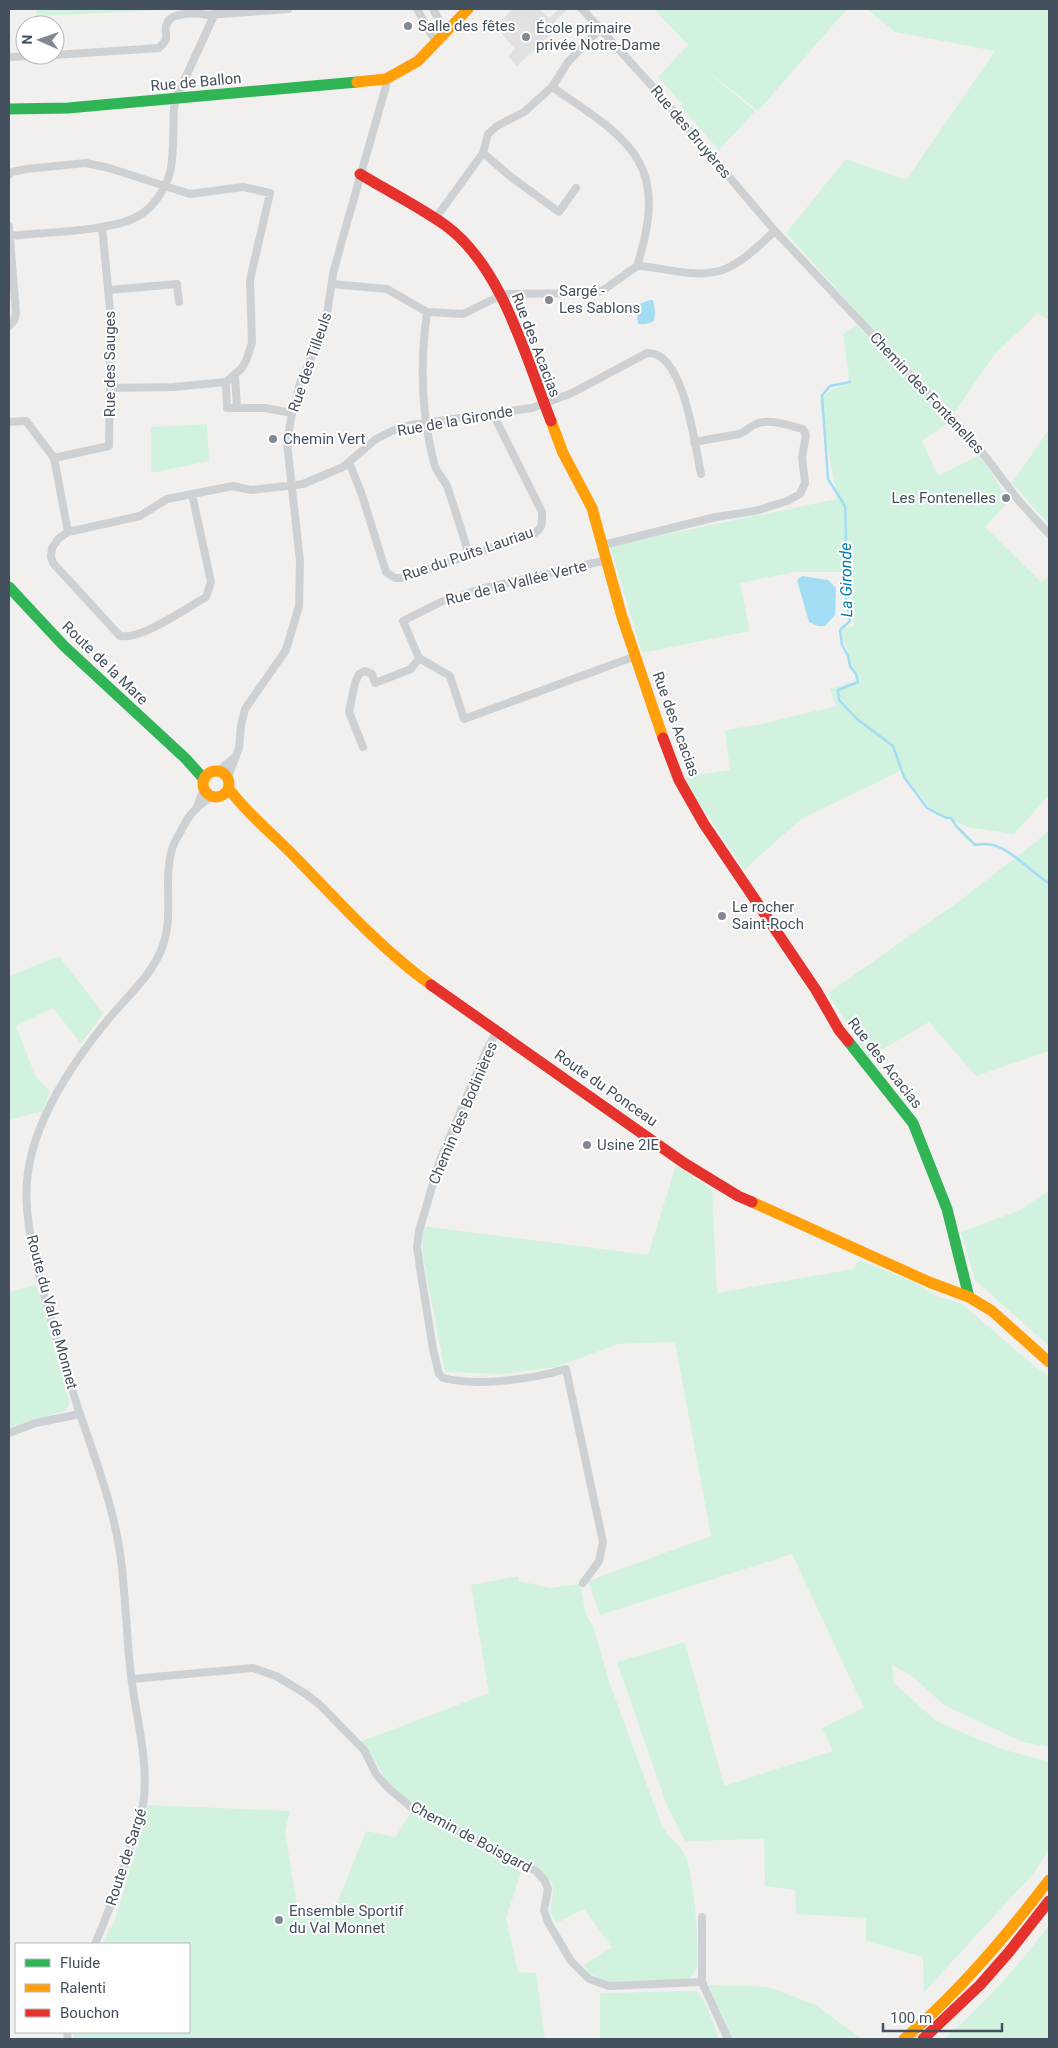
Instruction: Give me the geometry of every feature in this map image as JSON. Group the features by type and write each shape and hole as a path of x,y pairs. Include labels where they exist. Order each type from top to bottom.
{"main road":[{"path":"386,79 418,61 468,9"},
{"name":"Rue de Ballon","path":"9,109 59,108 386,79"},
{"name":"Rue des Acacias","path":"360,174 446,226 468,247 502,295 563,453 592,508 622,616 679,780 690,802 816,990 839,1030 913,1123 947,1209 970,1297"},
{"name":"Route de la Mare","path":"9,588 64,646 185,758 216,784"},
{"name":"Route du Ponceau","path":"216,784 277,839 388,950 424,980 684,1162 738,1196 930,1282 970,1297 992,1311 1049,1362"},
{"path":"904,2039 971,1976 1021,1918 1049,1880"},
{"path":"923,2039 980,1985 1049,1901"}],"street":[{"path":"65,54 159,48 166,40 166,26 172,17 201,14 208,16 216,11 288,9"},
{"path":"417,9 436,42"},
{"path":"433,9 446,33"},
{"name":"Rue des Bruyères","path":"582,9 601,28 800,256"},
{"path":"9,236 102,227 132,220 148,209 165,186 171,168 176,98 216,11"},
{"path":"435,219 484,153 488,134 497,126 524,112 552,87 568,62 601,28"},
{"name":"Rue des Tilleuls","path":"216,784 239,748 241,725 245,709 286,650 294,627 299,606 300,561 287,443 292,413 300,380 324,328 340,246 386,86 386,79"},
{"path":"332,284 388,289 427,312 463,314 502,295 602,291 637,266 648,232 650,203 649,189 638,160 628,144 616,132 552,87"},
{"path":"484,153 511,177 560,212 576,188"},
{"path":"9,175 12,172 26,169 86,163 95,164 190,194 243,187 270,193 250,280 252,343 246,361 235,376 226,382 111,388"},
{"path":"9,226 16,313 14,321 9,326"},
{"name":"Rue des Sauges","path":"54,458 109,446 111,319 102,227"},
{"path":"637,266 694,273 714,272 733,264 776,230"},
{"name":"Chemin des Fontenelles","path":"800,256 985,456 1018,501 1049,534"},
{"path":"109,290 177,284 179,302"},
{"path":"427,312 422,377 434,463 446,484 470,555"},
{"name":"Rue de la Gironde","path":"68,532 140,516 167,499 233,486 251,490 292,486 319,478 349,462 376,439 386,434 410,425 532,408 572,392 642,355 654,352 663,357 683,389 694,442"},
{"path":"235,376 237,408"},
{"path":"226,382 227,408 265,408 292,413"},
{"name":"Rue du Puits Lauriau","path":"349,462 362,495 386,572 395,578 402,578 540,530 542,512 493,414"},
{"path":"9,422 26,421 54,458 68,532 58,539 52,548 51,557 53,563 120,636 132,636 152,628 206,597 209,592 211,582 192,494"},
{"path":"603,545 710,519 755,511 787,501 800,494 805,483 802,457 806,435 803,429 776,423 757,423 739,434 694,442 701,474"},
{"name":"Rue de la Vallée Verte","path":"419,658 403,621 443,601 481,589 607,560"},
{"path":"363,746 349,712 358,674 365,671 372,674 375,683 411,669 419,658 450,676 464,719 636,656"},
{"name":"Route du Val de Monnet","path":"132,1679 120,1555 113,1516 60,1353 31,1240 26,1189 33,1151 42,1123 73,1067 97,1033 152,970 162,949 168,925 169,868 172,848 189,814 216,784"},
{"name":"Chemin des Bodinières","path":"497,1031 486,1052 440,1160 428,1196 417,1247 436,1363 439,1374 443,1378 480,1381 502,1380 538,1377 566,1369 603,1542 599,1561 583,1584"},
{"path":"9,1433 36,1423 80,1414"},
{"name":"Chemin de Boisgard","path":"132,1679 253,1668 276,1676 320,1705 364,1750 376,1774 388,1788 411,1807 536,1871 545,1881 548,1888 544,1910 548,1922 571,1961 589,1979 608,1986 702,1982"},
{"name":"Route de Sargé","path":"95,1943 112,1904 141,1813 143,1801 145,1780 144,1758 132,1679"},
{"path":"702,1917 702,1982 728,2039"}],"shaded area":[{"name":"École primaire privée Notre-Dame","path":"513,9 540,9 549,18 559,9 568,9 555,21 548,37 517,66 508,56 515,49 495,26"}],"green space":[{"path":"37,9 184,9 57,15 36,15"},
{"path":"654,9 847,9 758,111 697,63 755,111 719,150 680,106 682,104 658,77 688,45"},
{"path":"867,9 1049,9 1049,320 1038,313 994,355 954,413 865,321 786,233 846,159 906,180 995,51 895,32"},
{"path":"857,325 951,421 922,441 938,476 980,455 1009,501 985,527 1041,582 1049,576 1049,795 1014,834 967,827 933,811 900,771 801,819 744,870 684,777 730,770 725,730 757,725 836,706 830,689 856,681 841,630 854,626 850,572 795,572 740,583 750,631 642,653 610,546 837,499 820,398 833,389 846,384 849,378 843,334"},
{"path":"207,424 209,461 151,473 151,427"},
{"path":"1049,429 1049,525 1012,483"},
{"path":"1049,830 1049,1051 976,1076 929,1022 868,1058 828,993 958,902"},
{"path":"59,956 103,1013 81,1044 53,1008 16,1026 35,1075 50,1092 43,1111 9,1120 9,976"},
{"path":"676,1165 712,1190 717,1293 853,1269 859,1260 914,1282 936,1296 962,1304 1034,1366 1049,1376 1049,1747 1023,1742 944,1705 912,1676 892,1665 894,1683 936,1721 1001,1749 1049,1762 1049,1850 1033,1874 924,1992 923,1957 866,1941 866,1918 796,1914 795,1890 765,1886 764,1839 685,1841 667,1806 617,1662 685,1642 724,1786 833,1751 822,1728 864,1708 792,1554 600,1615 588,1581 711,1536 675,1342 618,1344 556,1367 502,1374 445,1372 422,1252 423,1226 648,1255"},
{"path":"1049,1190 1049,1346 975,1280 961,1232 1020,1210"},
{"path":"36,1285 70,1403 65,1411 9,1428 9,1292"},
{"path":"519,1576 519,1581 551,1588 580,1584 586,1615 593,1626 610,1684 661,1823 666,1832 684,1853 687,1861 693,1891 698,1943 697,1967 689,1979 606,1982 589,1973 584,1965 612,1947 584,1909 557,1923 550,1912 553,1886 543,1873 413,1804 388,1783 369,1752 360,1742 489,1693 471,1585"},
{"name":"Ensemble Sportif du Val Monnet","path":"147,1805 290,1811 285,1832 297,1906 301,1919 332,1916 366,1831 395,1837 411,1813 521,1872 506,1918 518,1972 536,1973 545,2039 73,2039 73,2033 190,2033 190,1943 103,1943 114,1922 144,1824"},
{"path":"1049,1925 1049,2039 944,2039 999,1985"},
{"path":"709,1985 768,1987 816,2005 862,2039 731,2039"},
{"path":"696,1991 706,2004 719,2039 600,2039 600,1993"}],"water":[{"path":"653,300 654,321 638,324 636,305"},
{"path":"802,576 828,580 836,588 835,615 825,626 818,626 809,622 797,580"}],"waterway":[{"name":"La Gironde","path":"850,382 830,386 822,395 828,479 845,506 846,533 843,583 850,621 840,630 842,645 858,682 838,690 839,700 857,719 893,746 904,777 927,808 946,818 951,818 956,826 975,845 986,844 1005,850 1049,883"}],"traffic: fast":[{"path":"9,109 68,108 357,82"},
{"path":"9,587 64,646 185,758 204,779"},
{"path":"848,1041 913,1123 947,1209 969,1297"}],"traffic: slow":[{"path":"357,82 386,79 418,61 468,9"},
{"path":"551,421 563,453 592,508 622,617 663,738"},
{"path":"216,771 225,775 229,784 225,793 216,797 207,793 203,784 207,775 216,771"},
{"path":"229,789 252,816 360,924 431,985"},
{"path":"752,1202 929,1282 969,1297 992,1311 1049,1362"},
{"path":"904,2039 981,1964 1049,1880"}],"traffic: jam":[{"path":"360,174 445,225 465,243 482,264 497,288 522,342 551,421"},
{"path":"663,738 679,780 704,824 816,990 839,1030 848,1041"},
{"path":"431,985 684,1163 738,1196 752,1202"},
{"path":"923,2039 980,1985 1049,1901"}],"place":[{"name":"Salle des fêtes","path":"408,26"},
{"name":"École primaire privée Notre-Dame","path":"526,37"},
{"name":"Sargé - Les Sablons","path":"549,300"},
{"name":"Chemin Vert","path":"273,439"},
{"name":"Les Fontenelles","path":"1006,498"},
{"name":"Le rocher Saint-Roch","path":"722,916"},
{"name":"Usine 2IE","path":"587,1145"},
{"name":"Ensemble Sportif du Val Monnet","path":"279,1920"}]}
